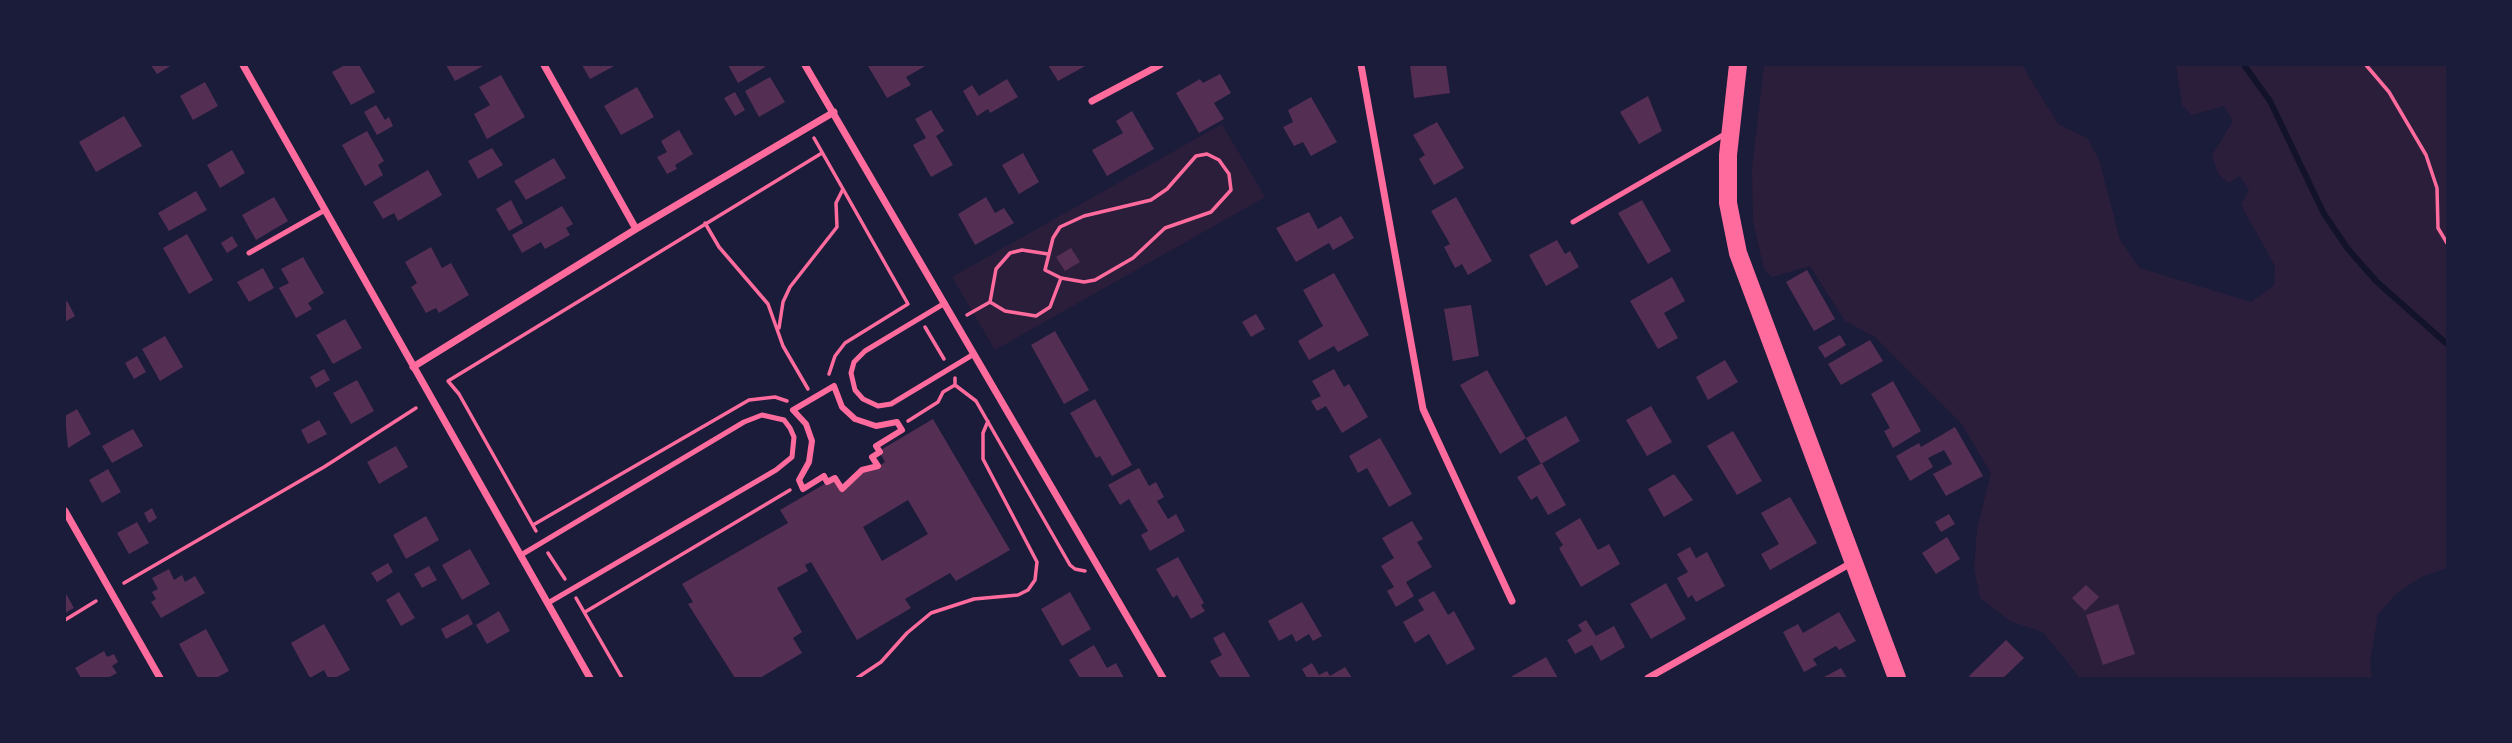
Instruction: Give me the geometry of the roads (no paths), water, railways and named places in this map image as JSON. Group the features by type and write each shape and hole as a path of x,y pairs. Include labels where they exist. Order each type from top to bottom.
{"main road":[{"path":"1738,65 1730,131 1728,203 1738,253 1897,678"}],"street":[{"path":"243,65 590,678"},
{"path":"544,65 636,229"},
{"path":"805,65 1163,678"},
{"path":"1092,101 1160,65"},
{"path":"1361,65 1423,409 1512,601"},
{"path":"413,368 636,229 834,112"},
{"path":"834,386 842,407 855,419 869,425 897,422 900,426 902,430 876,446 880,452 872,457 878,467 862,470 842,489 835,478 827,482 824,476 803,489 800,484 799,480 812,455 812,441 806,424 793,410 834,386"},
{"path":"65,511 160,678"},
{"path":"1647,678 1853,562"}],"lane":[{"path":"1573,222 1730,131"},
{"path":"249,253 325,210"},
{"path":"945,303 865,351 854,362 851,373 855,390 863,399 878,406 891,404 974,354"},
{"path":"521,555 744,422 762,415 784,420 790,428 794,437 792,457 776,470 548,603"}],"waterway":[{"path":"2244,65 2270,101 2324,214 2348,249 2376,281 2447,344"}]}
